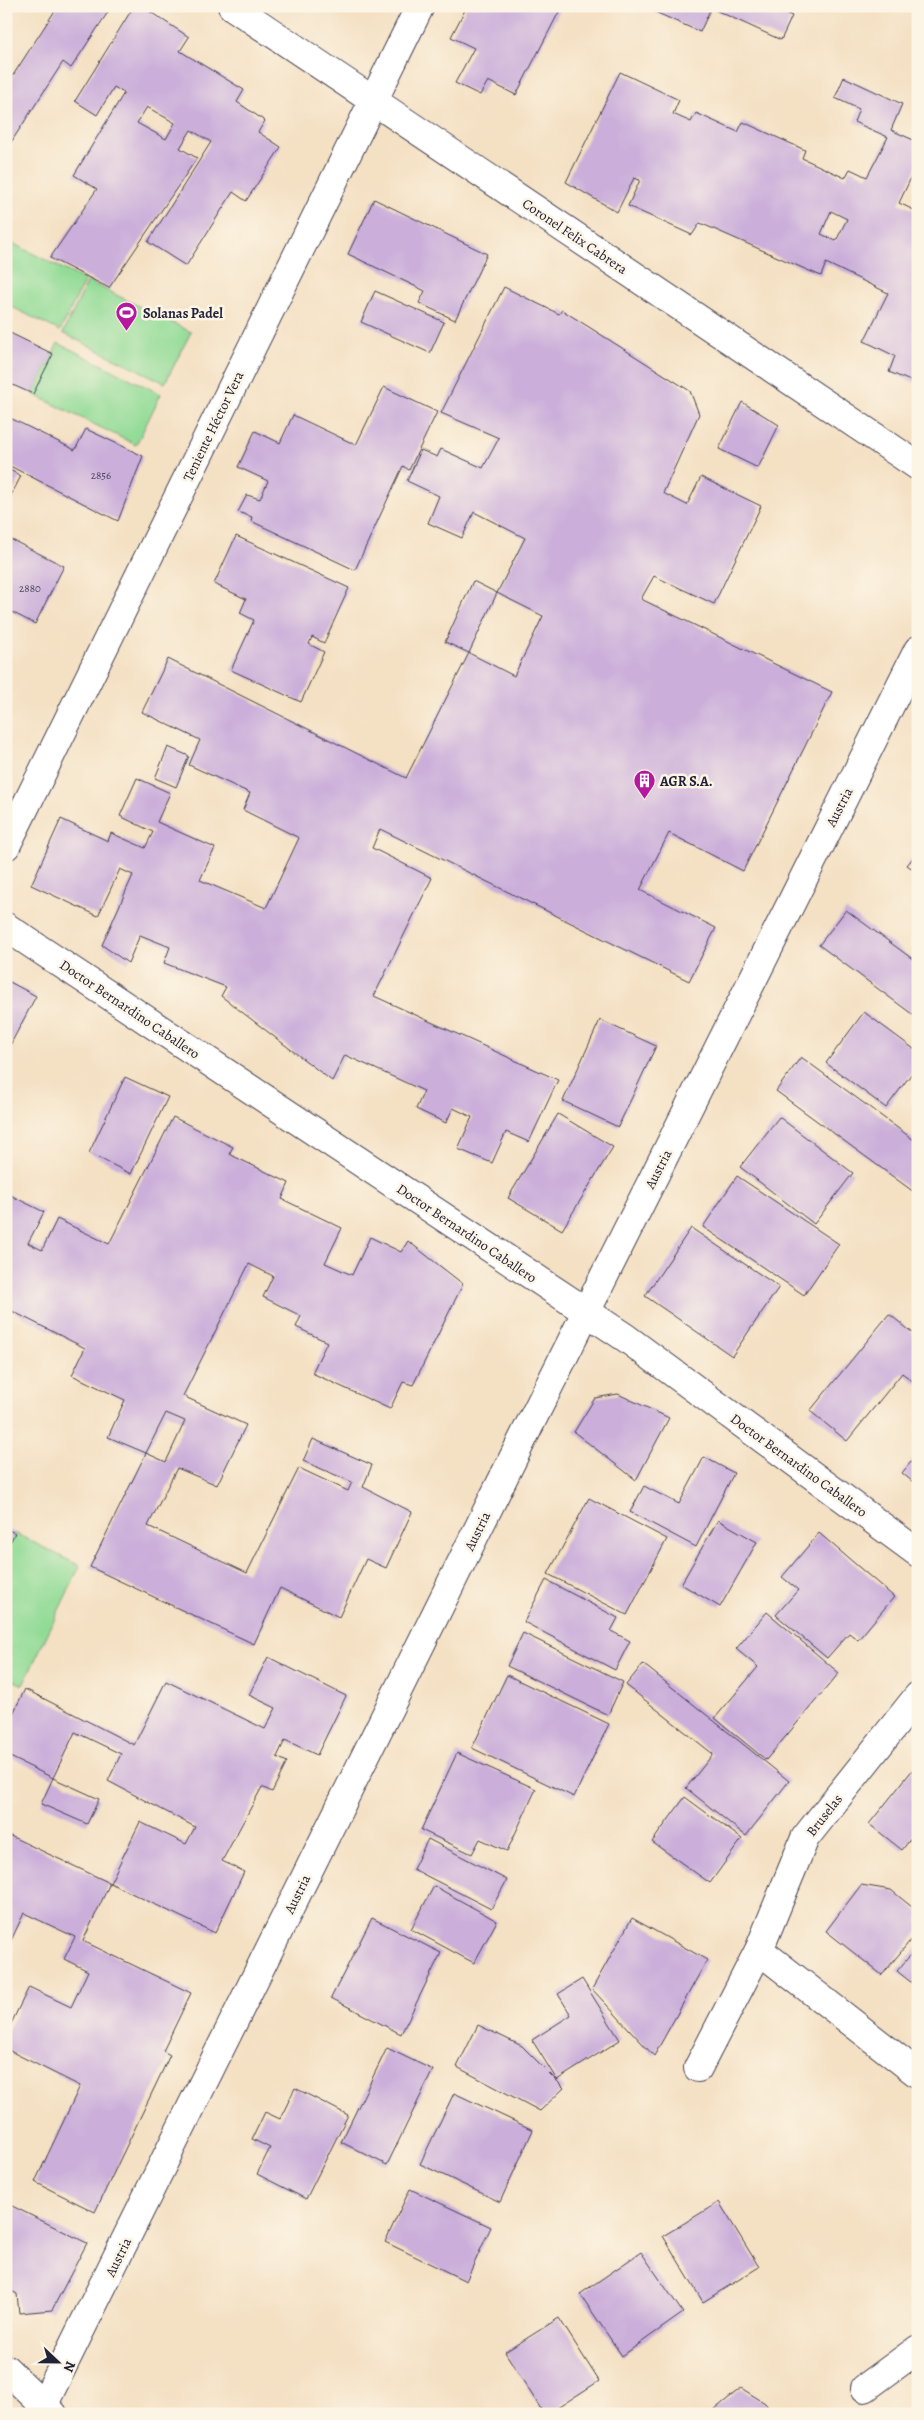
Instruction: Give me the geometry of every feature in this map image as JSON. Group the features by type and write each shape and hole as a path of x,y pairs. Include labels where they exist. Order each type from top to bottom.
{"street":[{"name":"Coronel Felix Cabrera","path":"232,6 918,466"},
{"name":"Teniente Héctor Vera","path":"6,846 420,6"},
{"name":"Austria","path":"45,2411 586,1312 918,650"},
{"name":"Doctor Bernardino Caballero","path":"6,927 626,1338 918,1553"},
{"name":"Bruselas","path":"698,2068 759,1950 805,1838 918,1696"},
{"path":"759,1950 918,2074"},
{"path":"864,2388 918,2349"},
{"path":"6,2369 45,2411"}],"green space":[{"path":"6,240 85,280 60,331 6,304"},
{"name":"Solanas Padel","path":"88,281 191,332 165,383 63,333"},
{"path":"58,343 161,394 136,445 33,394"},
{"path":"15,1533 80,1566 23,1685 6,1677 6,1550"}],"building":[{"path":"58,6 112,6 71,68 63,62 6,150 6,86"},
{"path":"134,6 141,6 189,37 180,51 244,90 237,102 265,121 258,132 281,147 246,201 233,192 186,266 148,242 211,142 191,130 180,148 197,158 109,288 50,258 97,189 74,175 124,93 114,87 97,115 75,101","holes":["147,107 175,123 166,139 137,123"]},
{"path":"467,6 562,6 516,95 488,81 480,95 455,83 474,48 451,37"},
{"path":"655,6 770,6 792,16 781,40 711,8 700,32 653,11"},
{"path":"620,72 679,100 673,114 691,122 696,113 738,132 743,122 805,150 802,158 845,178 850,169 867,177 888,137 854,122 859,109 835,98 844,77 902,104 891,130 918,142 918,163 899,203 918,212 918,378 915,383 889,372 895,356 864,341 888,293 826,263 821,276 700,223 692,235 628,206 640,180 634,178 617,212 566,182","holes":["831,211 847,219 836,241 821,234"]},
{"path":"374,199 487,254 455,320 419,303 425,291 348,254"},
{"path":"504,287 559,314 562,310 690,391 699,414 663,493 687,505 701,477 761,506 714,604 654,576 641,599 832,692 743,871 669,833 640,890 716,928 689,981 380,829 372,848 432,878 374,996 558,1080 529,1142 506,1132 492,1163 458,1149 472,1117 453,1108 446,1123 416,1109 424,1091 345,1055 332,1081 221,996 226,987 164,963 170,947 140,935 128,963 102,945 133,875 120,869 98,916 31,885 61,819 108,841 111,833 145,848 153,832 120,816 137,778 170,793 157,822 215,848 200,880 266,908 299,838 243,810 250,793 189,765 200,740 142,712 168,659 406,778 469,653 514,676 543,616 497,593 525,538 474,512 462,538 428,523 439,496 407,481 421,450 437,457 441,449 483,468 499,438 441,413"},
{"path":"375,291 444,322 430,353 361,322"},
{"path":"6,331 53,354 33,394 6,382"},
{"path":"384,387 437,412 409,470 403,466 355,570 251,521 252,517 238,512 247,495 260,499 268,481 238,467 255,431 280,443 293,415 356,445"},
{"path":"742,402 779,425 758,468 719,449"},
{"path":"6,416 75,450 86,429 143,456 118,521 6,464"},
{"path":"6,468 21,476 6,505"},
{"path":"236,536 349,588 324,643 312,637 309,644 324,652 301,702 231,670 254,620 240,613 246,599 214,584"},
{"path":"6,537 64,566 35,624 6,609"},
{"path":"473,581 497,593 469,653 445,642"},
{"path":"168,747 189,756 176,787 155,778"},
{"path":"918,852 918,873 907,865"},
{"path":"846,910 918,963 916,1017 819,945"},
{"path":"6,980 36,996 6,1053"},
{"path":"864,1012 918,1052 918,1065 886,1108 826,1063"},
{"path":"600,1020 656,1046 618,1127 563,1101"},
{"path":"801,1057 918,1143 918,1195 776,1091"},
{"path":"125,1077 168,1097 131,1174 89,1153"},
{"path":"558,1114 613,1147 562,1230 508,1198"},
{"path":"173,1117 233,1147 229,1154 289,1183 282,1199 342,1228 325,1263 352,1275 370,1237 401,1252 408,1241 463,1284 413,1385 403,1382 390,1409 312,1373 327,1342 296,1327 301,1316 263,1297 273,1276 249,1264 183,1396 246,1425 217,1485 177,1468 148,1526 247,1573 299,1468 348,1491 352,1482 303,1461 313,1439 372,1465 363,1487 412,1512 386,1568 366,1559 339,1617 280,1588 254,1644 90,1567 146,1453 108,1437 125,1400 72,1375 85,1348 6,1308 6,1193 44,1212 28,1243 42,1250 57,1219 109,1244","holes":["166,1413 185,1421 166,1462 146,1453"]},
{"path":"779,1117 853,1173 814,1224 740,1167"},
{"path":"737,1176 839,1244 804,1295 703,1227"},
{"path":"691,1228 779,1287 732,1356 645,1296"},
{"path":"889,1314 918,1337 918,1385 902,1373 847,1441 810,1411"},
{"path":"618,1394 669,1418 636,1480 574,1432 595,1398"},
{"path":"918,1453 918,1486 902,1473"},
{"path":"704,1457 734,1473 696,1547 630,1512 644,1486 679,1504"},
{"path":"589,1498 667,1539 627,1615 548,1574"},
{"path":"718,1520 757,1542 720,1607 681,1584"},
{"path":"6,1529 15,1533 6,1550"},
{"path":"819,1533 894,1597 858,1640 849,1633 827,1658 776,1615 798,1590 782,1577"},
{"path":"546,1580 618,1618 611,1631 630,1641 615,1670 524,1622"},
{"path":"767,1612 839,1673 766,1760 715,1718 758,1667 736,1649"},
{"path":"523,1633 623,1682 608,1715 507,1666"},
{"path":"268,1657 346,1696 317,1755 285,1740 277,1757 287,1762 272,1792 262,1787 222,1861 244,1872 215,1933 110,1883 140,1822 186,1844 195,1827 108,1781 121,1754 75,1732 53,1778 6,1755 6,1728 25,1689 134,1745 166,1681 265,1729 276,1708 249,1695"},
{"path":"643,1664 789,1781 746,1836 686,1788 713,1754 626,1685"},
{"path":"507,1675 609,1724 574,1797 472,1748"},
{"path":"457,1753 536,1789 507,1851 480,1839 472,1854 421,1830"},
{"path":"918,1763 918,1829 902,1850 869,1824"},
{"path":"53,1778 99,1799 87,1824 41,1804"},
{"path":"685,1797 742,1839 710,1883 652,1842"},
{"path":"6,1834 110,1883 83,1941 191,1993 163,2051 170,2055 95,2212 35,2182 80,2086 6,2049 6,2034 29,1987 71,2007 88,1971 64,1959 75,1937 24,1913 6,1951"},
{"path":"428,1839 507,1880 491,1909 413,1869"},
{"path":"861,1885 891,1890 918,1912 918,1931 882,1975 826,1931"},
{"path":"434,1886 497,1921 474,1963 411,1929"},
{"path":"372,1918 441,1953 401,2034 331,1998"},
{"path":"632,1918 707,1960 654,2056 592,1989"},
{"path":"918,1946 918,1988 897,1971"},
{"path":"582,1979 620,2040 557,2080 532,2040 571,2015 558,1994"},
{"path":"478,2025 522,2046 564,2088 540,2111 457,2067"},
{"path":"387,2048 433,2070 387,2165 341,2142"},
{"path":"295,2088 348,2115 306,2199 257,2174 270,2148 252,2139 265,2112 280,2119"},
{"path":"454,2093 533,2130 500,2202 420,2164"},
{"path":"410,2189 491,2227 466,2281 385,2242"},
{"path":"719,2202 759,2267 703,2302 663,2236"},
{"path":"6,2203 87,2243 52,2310 19,2313 17,2294 6,2288"},
{"path":"641,2252 683,2313 622,2356 580,2294"},
{"path":"559,2318 599,2381 548,2414 544,2414 505,2352"},
{"path":"741,2388 765,2403 773,2414 709,2414"}],"place":[{"name":"Solanas Padel","path":"127,332"},
{"name":"AGR S.A.","path":"644,800"}]}
